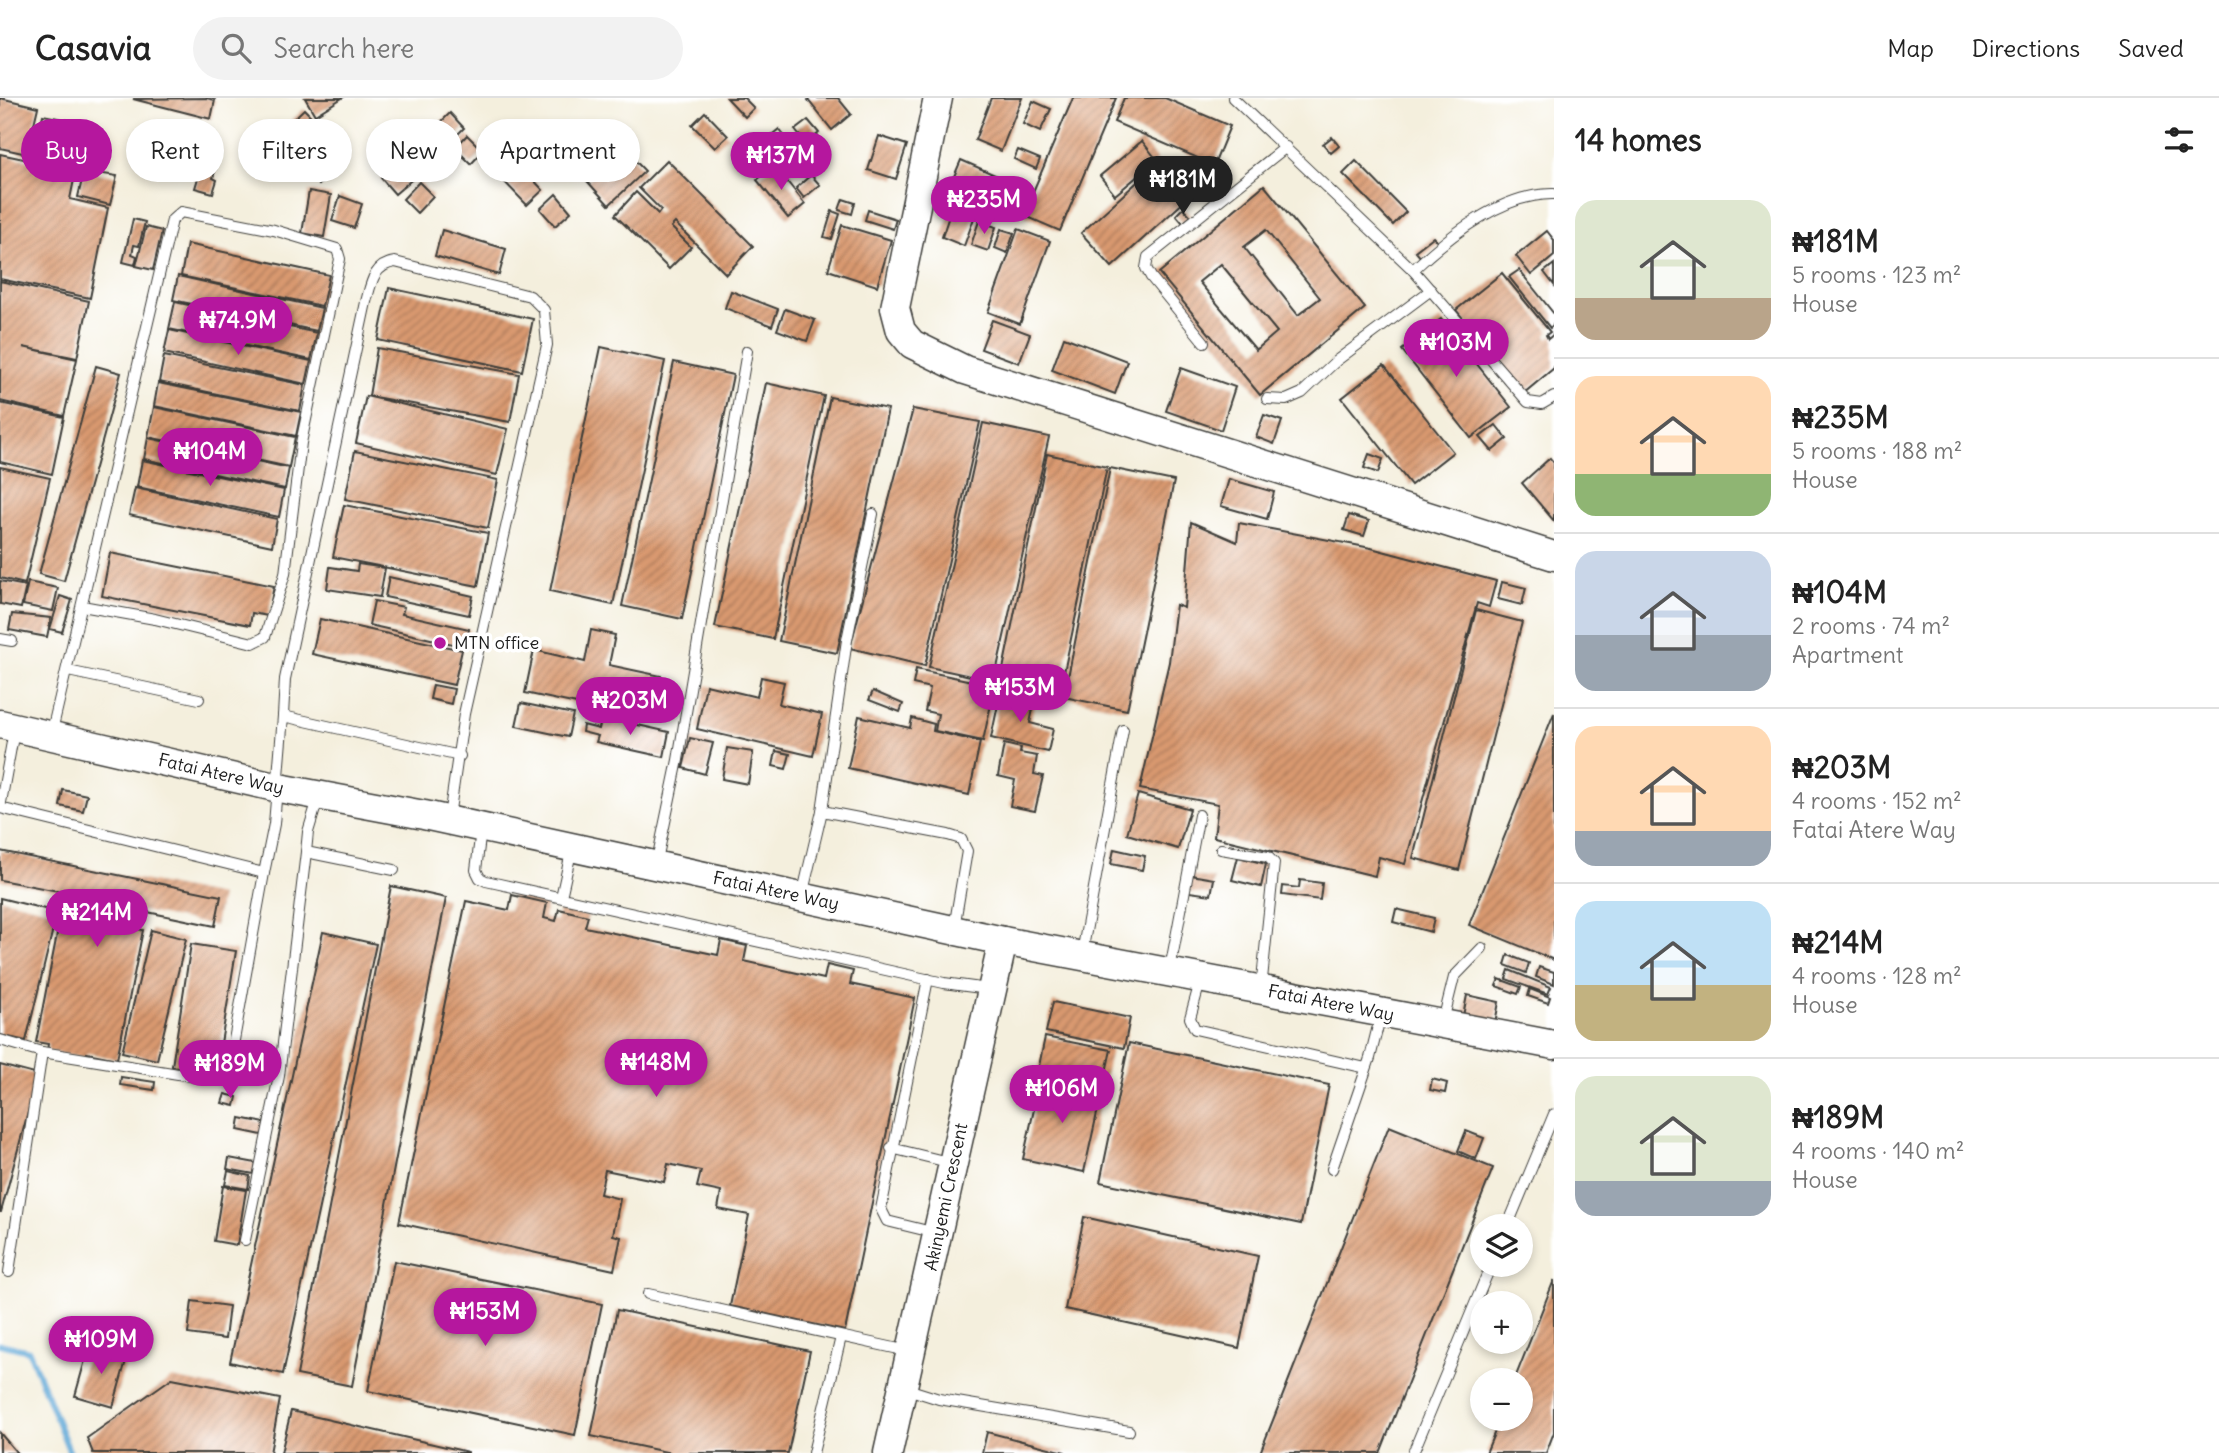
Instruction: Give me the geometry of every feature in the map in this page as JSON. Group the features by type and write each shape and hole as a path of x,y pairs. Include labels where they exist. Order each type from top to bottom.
{"street":[{"path":"938,98 895,308 901,331 912,344 965,370 1554,556"},
{"name":"Fatai Atere Way","path":"8,726 279,788 448,821 1003,941 1554,1045"},
{"name":"Akinyemi Crescent","path":"888,1453 1003,941"}],"lane":[{"path":"1233,98 1413,270 1528,402 1542,404 1554,397"},
{"path":"1204,342 1151,277 1146,268 1148,257 1286,147"},
{"path":"1413,270 1431,253 1485,216 1513,201 1540,193 1554,194"},
{"path":"51,736 172,220 181,212 274,230 337,249 340,259 301,443 285,574 270,630 265,638 253,643 82,606"},
{"path":"0,1040 42,1052 203,1078 216,1079 229,1068 279,788 285,679 366,302 377,271 395,262 530,296 544,310 547,323 547,345 464,714 460,756 448,821"},
{"path":"1266,399 1286,401 1302,393 1336,361 1431,290"},
{"path":"656,865 678,760 747,351"},
{"path":"801,897 822,811 847,640 873,514"},
{"path":"0,639 12,641"},
{"path":"68,671 198,699"},
{"path":"284,716 460,756"},
{"path":"8,726 0,808 264,873"},
{"path":"1082,956 1123,730"},
{"path":"245,1240 279,1076 308,832 319,795"},
{"path":"822,811 961,839 967,851 954,930"},
{"path":"1170,972 1199,815"},
{"path":"481,828 476,870 480,878 929,979 992,990"},
{"path":"561,897 572,848"},
{"path":"1221,849 1268,857 1274,863 1261,989"},
{"path":"306,852 394,870"},
{"path":"1442,1025 1454,977 1482,948"},
{"path":"1201,978 1190,1018 1195,1029 1366,1068"},
{"path":"929,979 891,1148 881,1215 894,1224 938,1233"},
{"path":"1332,1169 1366,1068 1381,1013"},
{"path":"9,1272 42,1052"},
{"path":"1512,1214 1554,1114"},
{"path":"891,1148 953,1164"},
{"path":"1413,1453 1486,1277"},
{"path":"648,1294 912,1352"},
{"path":"814,1453 841,1337"},
{"path":"904,1388 939,1399 1129,1430"}],"building":[{"path":"0,98 38,107 35,119 21,119 21,153 0,148"},
{"path":"206,98 215,100 211,119 133,99"},
{"path":"305,98 342,98 315,115"},
{"path":"727,98 744,98 754,108 745,117"},
{"path":"838,98 851,114 832,130 808,100"},
{"path":"991,98 1022,98 1001,151 975,140"},
{"path":"1073,98 1116,98 1060,231 1023,215"},
{"path":"1124,98 1165,98 1230,126 1214,165 1114,122"},
{"path":"1033,101 1051,109 1040,132 1023,124"},
{"path":"304,109 314,119 294,119"},
{"path":"705,112 728,136 715,148 692,125"},
{"path":"450,113 456,119 444,119"},
{"path":"43,115 63,119 42,119"},
{"path":"808,120 819,133 806,144 795,130"},
{"path":"779,129 799,155 783,168 762,143"},
{"path":"467,135 476,144 476,159 471,164 462,155 462,140"},
{"path":"879,136 907,145 896,179 868,170"},
{"path":"1332,137 1339,146 1331,153 1323,144"},
{"path":"1142,141 1157,160 1115,195 1100,176"},
{"path":"1018,150 1040,159 1036,169 1014,159"},
{"path":"0,154 21,158 21,182 74,182 70,199 108,208 90,298 0,279"},
{"path":"667,160 753,246 726,274 675,223 671,227 691,247 669,269 615,215 636,192 658,214 661,210 639,188"},
{"path":"961,160 1018,185 1007,213 949,188"},
{"path":"1356,161 1406,212 1393,225 1343,174"},
{"path":"774,165 805,204 788,218 757,180"},
{"path":"1155,166 1186,200 1112,267 1081,233"},
{"path":"112,175 117,176 110,205 78,197 81,182 112,182"},
{"path":"811,175 820,185 804,198 796,188"},
{"path":"197,182 216,182 213,193 195,188"},
{"path":"384,182 409,182 395,194"},
{"path":"419,182 433,196 417,213 403,199"},
{"path":"505,182 536,182 543,190 527,205"},
{"path":"588,182 633,182 609,205"},
{"path":"1264,185 1365,308 1260,395 1159,273","holes":["1266,230 1320,298 1298,315 1244,247","1221,264 1277,332 1256,350 1199,282"]},
{"path":"309,191 331,195 324,237 302,233"},
{"path":"556,194 571,212 555,226 540,209"},
{"path":"340,196 362,204 354,228 332,221"},
{"path":"843,199 855,203 852,214 839,210"},
{"path":"1183,208 1191,216 1183,223 1176,215"},
{"path":"868,210 896,219 893,229 865,220"},
{"path":"951,210 974,218 964,246 942,237"},
{"path":"832,211 840,214 832,239 824,237"},
{"path":"133,219 145,222 139,246 134,245 132,254 137,256 135,265 123,262"},
{"path":"979,221 996,227 988,251 971,245"},
{"path":"842,225 891,240 877,286 828,270"},
{"path":"146,227 162,231 153,270 136,266"},
{"path":"1001,229 1014,233 1007,253 995,248"},
{"path":"1018,229 1050,241 1020,324 988,312"},
{"path":"442,230 506,249 499,275 435,256"},
{"path":"1547,231 1554,240 1554,256 1531,275 1516,256"},
{"path":"1433,237 1439,244 1422,259 1415,251"},
{"path":"187,244 329,275 322,306 181,276"},
{"path":"1554,264 1554,285 1544,272"},
{"path":"1519,270 1554,314 1554,324 1550,328 1509,277"},
{"path":"1502,273 1550,332 1546,335 1548,339 1554,334 1554,368 1524,393 1456,310"},
{"path":"178,276 322,308 317,331 173,300"},
{"path":"0,281 89,301 77,358 23,347 77,359 64,416 0,401"},
{"path":"389,288 533,319 522,371 378,340"},
{"path":"731,291 778,309 772,326 725,308"},
{"path":"175,302 317,333 311,360 169,329"},
{"path":"785,309 815,320 807,341 777,330"},
{"path":"1441,319 1511,407 1471,438 1402,350"},
{"path":"992,320 1030,334 1019,363 981,349"},
{"path":"169,330 311,361 306,384 164,353"},
{"path":"1064,337 1127,361 1115,394 1052,370"},
{"path":"601,347 665,361 613,605 550,591"},
{"path":"377,348 519,374 510,422 369,396"},
{"path":"164,356 305,385 300,411 159,382"},
{"path":"674,362 733,375 682,619 622,606"},
{"path":"1384,365 1453,452 1411,485 1342,398"},
{"path":"96,366 121,373 64,581 39,574"},
{"path":"1181,368 1235,387 1221,430 1166,411"},
{"path":"158,383 301,412 296,436 154,406"},
{"path":"766,383 824,396 773,639 715,627"},
{"path":"366,396 508,429 497,475 356,443"},
{"path":"830,397 888,409 837,653 779,641"},
{"path":"0,403 64,417 52,474 0,462"},
{"path":"154,407 295,437 289,467 148,437"},
{"path":"913,409 980,422 925,666 850,648"},
{"path":"1264,415 1282,421 1274,444 1256,437"},
{"path":"983,423 1049,437 994,681 929,667"},
{"path":"1496,425 1507,439 1492,451 1480,437"},
{"path":"148,438 289,468 285,489 144,459"},
{"path":"355,451 498,480 488,528 345,499"},
{"path":"1047,454 1107,467 1059,696 1000,684"},
{"path":"1369,454 1383,459 1378,473 1364,468"},
{"path":"1550,458 1554,463 1554,521 1522,483"},
{"path":"142,460 284,490 279,517 137,487"},
{"path":"0,467 50,478 25,584 0,578"},
{"path":"1110,468 1174,481 1127,710 1064,697"},
{"path":"1229,479 1274,492 1267,519 1221,506"},
{"path":"135,488 277,519 272,546 129,515"},
{"path":"344,505 488,533 478,586 333,557"},
{"path":"1349,515 1369,521 1364,536 1344,530"},
{"path":"1191,522 1237,542 1239,523 1371,548 1496,581 1489,607 1477,603 1405,864 1379,857 1375,876 1214,837 1218,804 1140,789 1169,662 1176,605 1184,608"},
{"path":"110,553 274,586 268,616 252,613 250,625 102,596"},
{"path":"358,564 385,568 380,597 327,589 330,567 357,571"},
{"path":"389,577 473,596 469,615 385,597"},
{"path":"0,581 26,586 21,608 0,604"},
{"path":"28,582 58,588 53,611 23,605"},
{"path":"1502,582 1526,588 1522,605 1498,599"},
{"path":"60,596 72,600 62,632 50,629"},
{"path":"374,601 404,607 402,614 469,629 466,647 369,625"},
{"path":"1476,610 1522,622 1459,870 1413,858"},
{"path":"12,614 51,618 47,637 9,630"},
{"path":"320,619 462,650 454,685 312,654"},
{"path":"591,630 615,635 609,665 661,676 652,720 525,693 534,650 585,662"},
{"path":"916,669 995,686 983,741 935,731 938,714 925,711 930,688 913,684"},
{"path":"761,677 784,682 779,704 822,714 813,756 697,729 706,685 757,697"},
{"path":"433,685 454,689 451,704 430,699"},
{"path":"873,691 903,704 900,712 869,700"},
{"path":"1000,695 1035,700 1030,723 1053,729 1048,752 991,738"},
{"path":"521,703 573,714 568,737 516,726"},
{"path":"1554,713 1554,960 1469,925"},
{"path":"859,716 910,728 912,718 934,724 933,731 980,742 969,795 848,768"},
{"path":"602,717 669,732 664,757 596,742 598,736 582,732 583,725 599,729"},
{"path":"690,738 713,743 705,774 683,768"},
{"path":"1004,744 1021,748 1020,753 1037,756 1034,774 1043,776 1035,811 1010,806 1015,780 998,776"},
{"path":"727,748 753,752 748,784 722,779"},
{"path":"776,751 790,754 786,769 773,766"},
{"path":"63,790 87,795 83,811 60,806"},
{"path":"1138,794 1190,809 1178,849 1127,834"},
{"path":"1114,849 1145,856 1142,870 1111,864"},
{"path":"0,851 221,896 215,926 128,908 125,927 143,930 117,1059 87,1053 86,1059 47,1051 48,1044 36,1042 61,914 70,916 74,894 0,880"},
{"path":"1238,857 1266,864 1261,887 1232,880"},
{"path":"1191,875 1214,879 1211,895 1189,892"},
{"path":"1300,880 1322,883 1320,900 1282,895 1283,886 1299,888"},
{"path":"391,886 446,898 352,1386 297,1375"},
{"path":"512,895 547,903 544,918 556,921 559,909 588,916 585,927 718,955 721,940 747,946 744,961 824,979 827,965 853,971 850,984 915,998 845,1331 730,1306 749,1215 718,1209 721,1192 697,1187 701,1171 668,1164 664,1182 605,1170 600,1194 620,1199 613,1235 621,1237 614,1270 399,1223 466,901 509,910"},
{"path":"0,898 57,912 26,1041 0,1035"},
{"path":"1396,909 1434,918 1431,932 1393,922"},
{"path":"151,930 186,939 157,1060 122,1052"},
{"path":"323,932 376,944 283,1374 230,1362"},
{"path":"191,944 236,951 216,1074 172,1066"},
{"path":"1508,955 1529,963 1526,973 1505,965"},
{"path":"1539,967 1554,972 1554,984 1536,977"},
{"path":"1509,970 1551,987 1548,994 1506,979"},
{"path":"1499,979 1521,987 1518,994 1496,986"},
{"path":"1530,989 1550,997 1548,1003 1528,996"},
{"path":"1467,995 1499,1002 1495,1023 1463,1016"},
{"path":"1053,1002 1130,1018 1124,1048 1046,1032"},
{"path":"1045,1037 1111,1050 1103,1085 1038,1071"},
{"path":"1129,1043 1329,1085 1301,1224 1100,1182"},
{"path":"0,1065 38,1075 1,1212 0,1212"},
{"path":"121,1077 155,1082 154,1090 120,1085"},
{"path":"1041,1078 1102,1091 1084,1172 1023,1159"},
{"path":"1432,1079 1447,1083 1445,1093 1430,1090"},
{"path":"225,1094 237,1097 235,1106 222,1103"},
{"path":"240,1118 265,1123 262,1135 238,1130"},
{"path":"1389,1126 1493,1168 1475,1214 1470,1214 1470,1226 1380,1453 1260,1453"},
{"path":"1466,1131 1484,1138 1476,1159 1458,1151"},
{"path":"229,1158 256,1163 254,1174 227,1169"},
{"path":"228,1171 250,1176 248,1189 225,1185"},
{"path":"223,1186 246,1190 237,1245 214,1241"},
{"path":"1084,1217 1258,1256 1239,1348 1065,1309"},
{"path":"394,1261 602,1304 575,1435 368,1391"},
{"path":"1554,1280 1554,1432 1546,1453 1486,1453 1495,1431 1533,1431 1533,1368 1519,1368 1525,1354 1533,1354 1533,1333"},
{"path":"192,1301 229,1306 225,1339 188,1334"},
{"path":"617,1310 810,1351 788,1453 671,1453 591,1436"},
{"path":"89,1346 127,1357 113,1407 75,1396"},
{"path":"172,1378 280,1399 270,1453 93,1453 87,1438"},
{"path":"291,1411 468,1452 468,1453 281,1453"},
{"path":"987,1432 1065,1452 1065,1453 982,1453"},
{"path":"0,1433 17,1453 0,1453"}],"waterway":[{"path":"0,1344 29,1351 70,1453"}],"place":[{"name":"MTN office","path":"440,643"}]}
